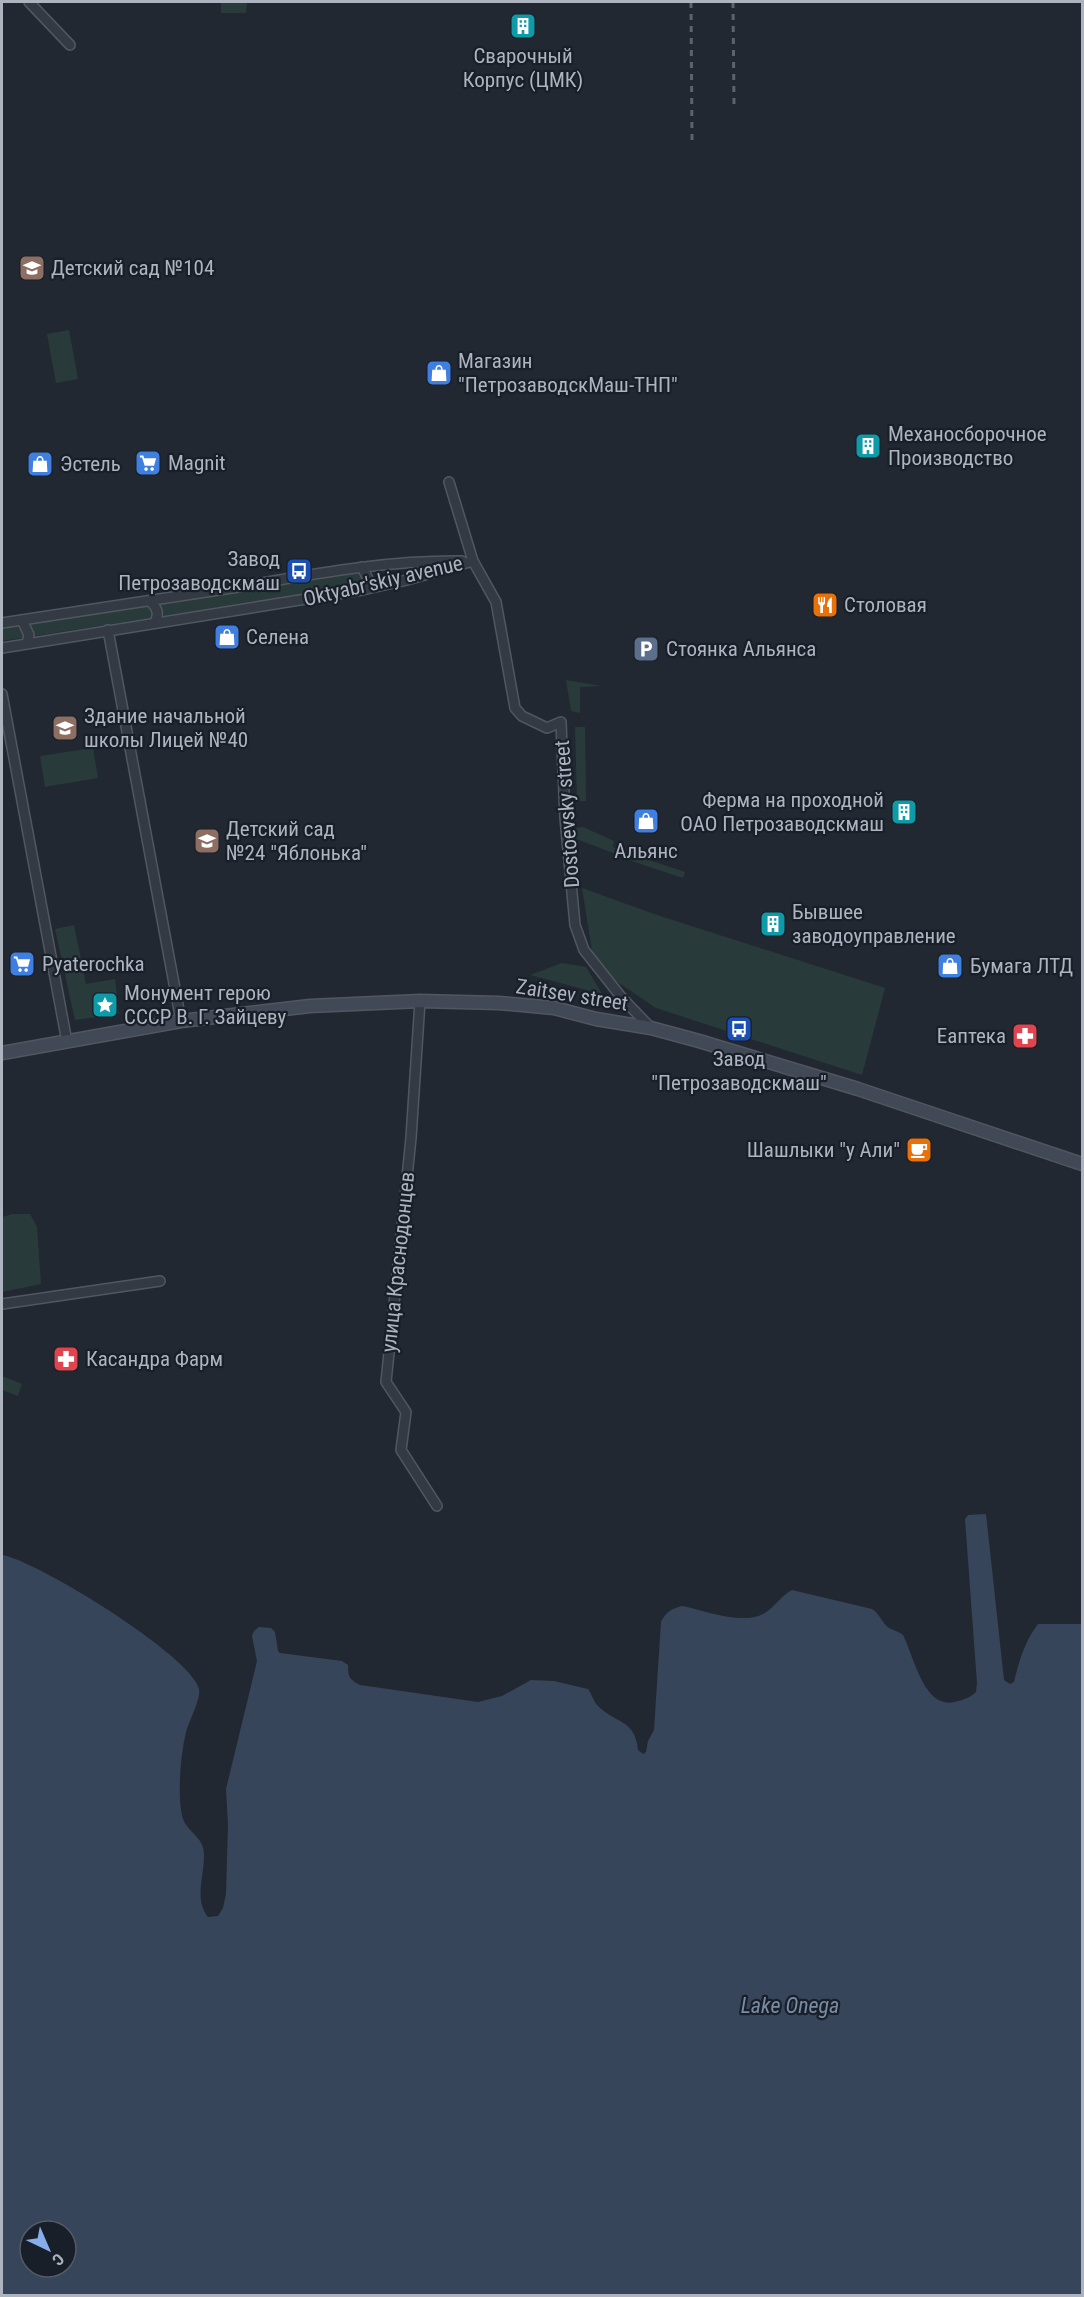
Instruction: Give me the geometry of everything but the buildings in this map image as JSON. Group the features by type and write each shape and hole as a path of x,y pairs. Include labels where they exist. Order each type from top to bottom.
{"main road":[{"name":"Zaitsev street","path":"2,1053 181,1021 310,1006 420,1001 499,1003 554,1008 596,1019 651,1028 858,1089 1083,1164"}],"street":[{"path":"28,2 70,45"},
{"name":"Dostoevsky street","path":"449,482 473,561 496,602 515,708 522,716 547,728 561,722 565,818 575,925 584,950 622,998 651,1028"},
{"name":"Oktyabr'skiy avenue","path":"2,623 362,567 426,560 473,561"},
{"name":"Oktyabr'skiy avenue","path":"2,648 362,590 473,561"},
{"path":"362,567 368,579 367,585 362,590"},
{"path":"150,601 157,608 155,623"},
{"path":"22,620 29,635 27,643"},
{"path":"108,630 181,1021"},
{"path":"2,694 67,1042"},
{"name":"улица Краснодонцев","path":"420,1001 411,1138 387,1382 406,1412 401,1450 436,1506"},
{"path":"2,1304 160,1281"}],"shaded area":[{"path":"221,2 247,2 246,13 221,13"},
{"path":"69,330 78,379 56,383 47,334"},
{"path":"357,572 362,583 357,586 2,641 2,627"},
{"path":"566,680 601,686 580,687 580,713 571,711"},
{"path":"575,727 585,727 586,801 577,801"},
{"path":"93,748 98,778 45,787 40,756"},
{"path":"583,827 614,841 613,847 627,853 626,858 574,838 575,828"},
{"path":"634,855 685,872 683,878 632,861"},
{"path":"582,888 657,915 885,988 862,1075 656,1008 616,981 592,951"},
{"path":"74,925 86,984 115,979 119,1014 75,1020 55,929"},
{"path":"562,963 586,967 602,994 530,975"},
{"path":"12,1214 30,1214 37,1227 41,1284 2,1292 2,1217"},
{"path":"2,1376 22,1384 18,1396 2,1390"}],"water":[{"name":"Lake Onega","path":"986,1514 1004,1680 1010,1684 1014,1682 1029,1637 1038,1624 1082,1624 1082,2295 2,2295 2,1555 46,1573 143,1633 190,1674 199,1689 183,1748 180,1800 187,1826 203,1846 201,1903 208,1917 218,1916 223,1908 226,1894 228,1825 226,1789 257,1661 252,1636 259,1627 271,1628 275,1632 280,1653 342,1661 348,1665 348,1672 353,1681 360,1685 478,1702 502,1696 531,1680 554,1681 588,1689 598,1706 629,1727 638,1750 643,1754 646,1752 648,1741 654,1730 661,1622 670,1611 683,1606 734,1618 754,1617 763,1614 792,1590 872,1609 889,1628 903,1635 921,1679 935,1698 944,1702 954,1702 974,1694 977,1683 965,1519 968,1515"}],"railway":[{"path":"691,2 692,140"},
{"path":"733,2 734,105"}],"place":[{"name":"Сварочный Корпус (ЦМК)","path":"523,26"},
{"name":"Детский сад №104","path":"32,268"},
{"name":"Магазин \"ПетрозаводскМаш-ТНП\"","path":"439,373"},
{"name":"Механосборочное Производство","path":"868,446"},
{"name":"Magnit","path":"148,463"},
{"name":"Эстель","path":"40,464"},
{"name":"Завод Петрозаводскмаш","path":"299,571"},
{"name":"Столовая","path":"825,605"},
{"name":"Селена","path":"227,637"},
{"name":"Стоянка Альянса","path":"646,649"},
{"name":"Здание начальной школы Лицей №40","path":"65,728"},
{"name":"Ферма на проходной ОАО Петрозаводскмаш","path":"904,812"},
{"name":"Альянс","path":"646,821"},
{"name":"Детский сад №24 \"Яблонька\"","path":"207,841"},
{"name":"Бывшее заводоуправление","path":"773,924"},
{"name":"Pyaterochka","path":"22,964"},
{"name":"Бумага ЛТД","path":"950,966"},
{"name":"Монумент герою СССР В. Г. Зайцеву","path":"105,1005"},
{"name":"Завод \"Петрозаводскмаш\"","path":"739,1029"},
{"name":"Еаптека","path":"1025,1036"},
{"name":"Шашлыки \"у Али\"","path":"919,1150"},
{"name":"Касандра Фарм","path":"66,1359"}]}
